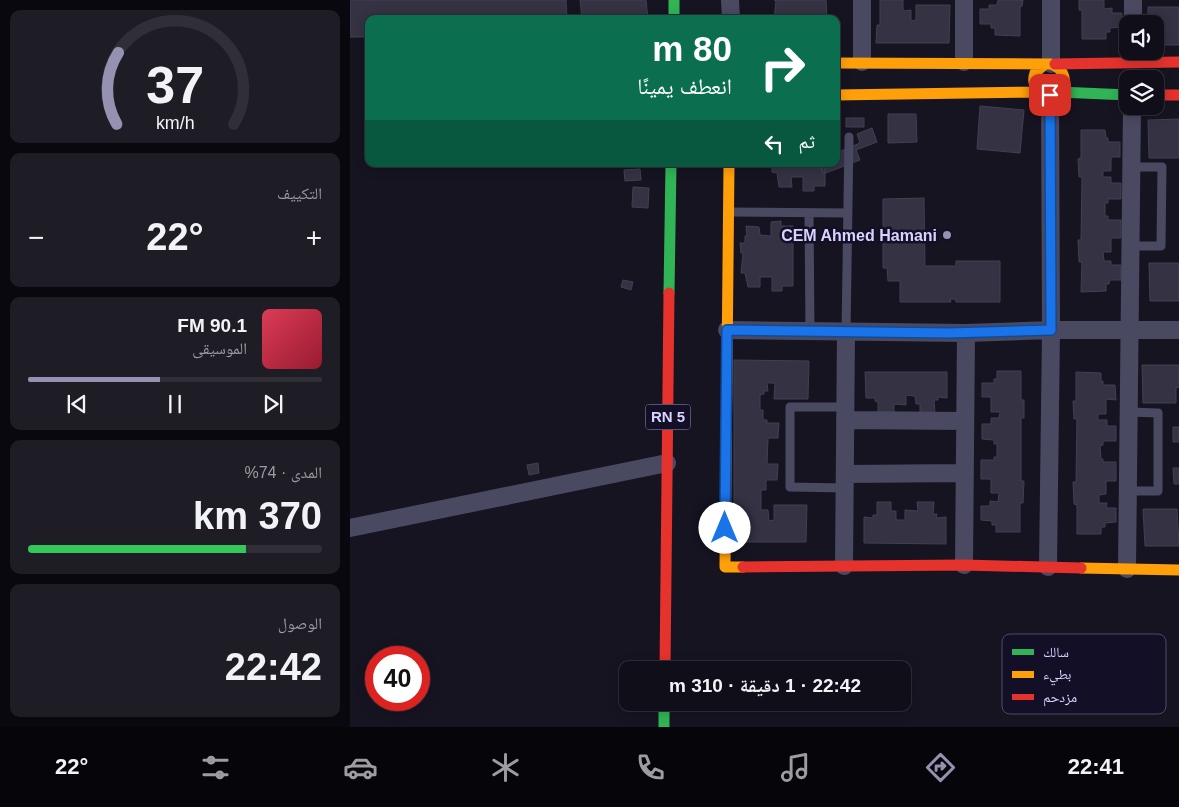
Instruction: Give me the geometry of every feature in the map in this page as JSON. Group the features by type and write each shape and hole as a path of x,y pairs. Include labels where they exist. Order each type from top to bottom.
{"street":[{"path":"674,0 674,15"},
{"path":"730,0 731,15"},
{"path":"862,0 862,62"},
{"path":"964,0 964,62"},
{"path":"1050,64 1051,0"},
{"path":"1133,0 1133,15"},
{"path":"840,63 964,62 1050,64 1119,58"},
{"path":"1161,60 1179,62"},
{"path":"1050,64 1060,68 1065,77 1065,82 1050,93 1036,88 1033,79 1037,70 1050,64"},
{"path":"1048,567 1051,330 1050,93"},
{"path":"840,95 1050,93 1119,95"},
{"path":"1164,95 1179,95"},
{"path":"1127,569 1132,115"},
{"name":"RN 5","path":"665,661 670,167"},
{"path":"729,167 725,567 964,566 1179,570"},
{"path":"727,330 966,333 1051,330 1179,330"},
{"path":"844,566 846,332"},
{"path":"964,566 966,333"},
{"path":"845,414 965,421"},
{"path":"350,528 668,463"},
{"path":"845,481 965,473"},
{"path":"664,711 664,727"}],"lane":[{"path":"846,332 849,137"},
{"path":"1131,246 1161,246 1162,167 1132,167"},
{"path":"728,212 848,213"},
{"path":"809,212 810,332"},
{"path":"845,414 790,407 790,487 845,481"},
{"path":"1128,491 1158,491 1158,413 1129,412"}],"building":[{"path":"350,0 566,0 567,15 365,15 365,37 350,37"},
{"path":"580,0 646,0 648,15 582,15"},
{"path":"774,0 826,0 827,15 774,15 776,1"},
{"path":"880,0 903,0 903,11 911,10 911,21 916,20 916,5 950,5 949,43 876,43 877,25 880,25"},
{"path":"998,0 1023,0 1020,7 1020,36 995,35 995,28 991,28 991,24 980,24 980,9 989,9 989,5 997,5"},
{"path":"1079,0 1104,0 1104,9 1112,8 1112,13 1122,13 1122,15 1119,15 1119,27 1110,28 1110,32 1106,32 1106,39 1082,39 1082,10 1079,10"},
{"path":"1148,7 1179,7 1179,45 1164,45 1164,15 1148,15"},
{"path":"980,106 1024,110 1020,153 977,149"},
{"path":"888,114 916,114 917,142 888,143"},
{"path":"846,118 864,118 864,127 846,127"},
{"path":"1179,119 1179,158 1149,158 1148,120"},
{"path":"872,128 877,142 856,150 860,160 823,174 821,167 840,167 840,151 860,143 857,134"},
{"path":"1081,130 1105,130 1108,142 1120,142 1120,157 1111,157 1111,171 1103,171 1103,177 1111,177 1111,183 1121,183 1121,199 1108,199 1108,203 1105,203 1105,216 1108,216 1108,220 1121,220 1121,238 1111,238 1111,252 1103,252 1104,261 1111,261 1111,265 1121,265 1121,280 1110,280 1109,284 1106,284 1106,291 1081,292 1082,262 1079,262 1078,240 1081,240 1082,177 1079,177 1078,159 1081,158"},
{"path":"772,167 825,167 825,186 814,186 814,191 803,191 803,177 791,177 792,187 779,187 777,173 772,172"},
{"path":"640,169 641,180 625,181 624,170"},
{"path":"633,187 649,188 648,208 632,207"},
{"path":"924,198 925,266 956,266 956,261 1000,261 1000,302 956,302 955,299 950,299 951,302 900,302 900,281 888,281 887,268 883,268 883,199"},
{"path":"781,221 781,226 793,226 793,286 782,286 782,291 772,291 772,277 760,277 760,287 748,287 745,273 741,273 743,253 741,253 740,243 745,243 745,236 747,236 746,226 759,227 760,235 771,236 771,222"},
{"path":"1149,263 1179,263 1179,301 1150,301"},
{"path":"623,280 633,282 631,290 621,287"},
{"path":"734,360 809,361 808,399 774,399 775,383 767,383 768,391 764,391 764,394 760,395 760,410 763,410 763,420 767,420 767,423 779,423 778,438 768,438 767,464 778,464 777,480 766,480 766,490 761,490 761,510 768,510 769,521 774,520 774,505 807,505 806,542 734,542"},
{"path":"1142,365 1179,365 1179,387 1176,388 1176,403 1143,403"},
{"path":"997,371 1021,371 1021,400 1024,400 1024,418 1021,418 1021,481 1024,481 1023,503 1020,503 1020,532 996,532 996,525 992,525 992,521 981,520 981,506 990,506 990,501 998,502 999,493 991,493 991,479 981,479 981,460 994,460 994,457 997,457 997,444 994,444 994,440 982,439 982,424 991,424 991,418 999,418 1000,412 991,412 991,397 982,397 982,383 994,383 994,379 997,379"},
{"path":"865,372 947,372 947,398 938,397 938,400 934,400 935,413 920,413 920,404 916,404 915,396 906,395 906,405 894,404 894,414 878,413 878,402 875,401 875,398 866,398"},
{"path":"1076,372 1101,373 1103,385 1115,385 1116,400 1106,399 1106,414 1098,414 1098,420 1107,420 1107,426 1116,426 1116,441 1103,441 1103,445 1100,446 1103,462 1116,462 1116,481 1106,481 1106,494 1099,495 1099,503 1107,503 1106,508 1116,508 1116,522 1105,523 1105,527 1101,527 1101,534 1077,534 1077,505 1074,504 1073,482 1076,482 1077,419 1074,419 1073,401 1076,401"},
{"path":"1173,427 1179,427 1179,442 1173,442"},
{"path":"538,463 539,473 529,475 527,465"},
{"path":"1173,468 1179,468 1179,484 1174,484"},
{"path":"877,502 891,502 891,511 896,511 896,520 905,520 905,510 918,511 917,502 934,502 933,514 937,514 936,518 946,517 946,544 864,543 864,517 873,518 873,515 877,515"},
{"path":"1143,509 1177,509 1179,546 1145,546"}],"traffic: fast":[{"path":"674,0 674,15"},
{"path":"1059,92 1119,95"},
{"path":"669,293 671,167"},
{"path":"664,711 664,727"}],"traffic: slow":[{"path":"840,63 1051,64 1060,70 1064,76 1064,83 1056,93 1050,95 1043,93 1034,81 1035,73 1045,64"},
{"path":"840,95 1040,92"},
{"path":"729,167 725,567 743,567"},
{"path":"1081,568 1179,570"}],"traffic: jam":[{"path":"1055,64 1179,62"},
{"path":"1164,95 1179,95"},
{"path":"665,661 669,293"},
{"path":"743,567 964,565 1081,568"}],"place":[{"name":"CEM Ahmed Hamani","path":"947,235"}],"route":[{"path":"725,528 727,330 949,333 1051,330 1050,95"}]}
